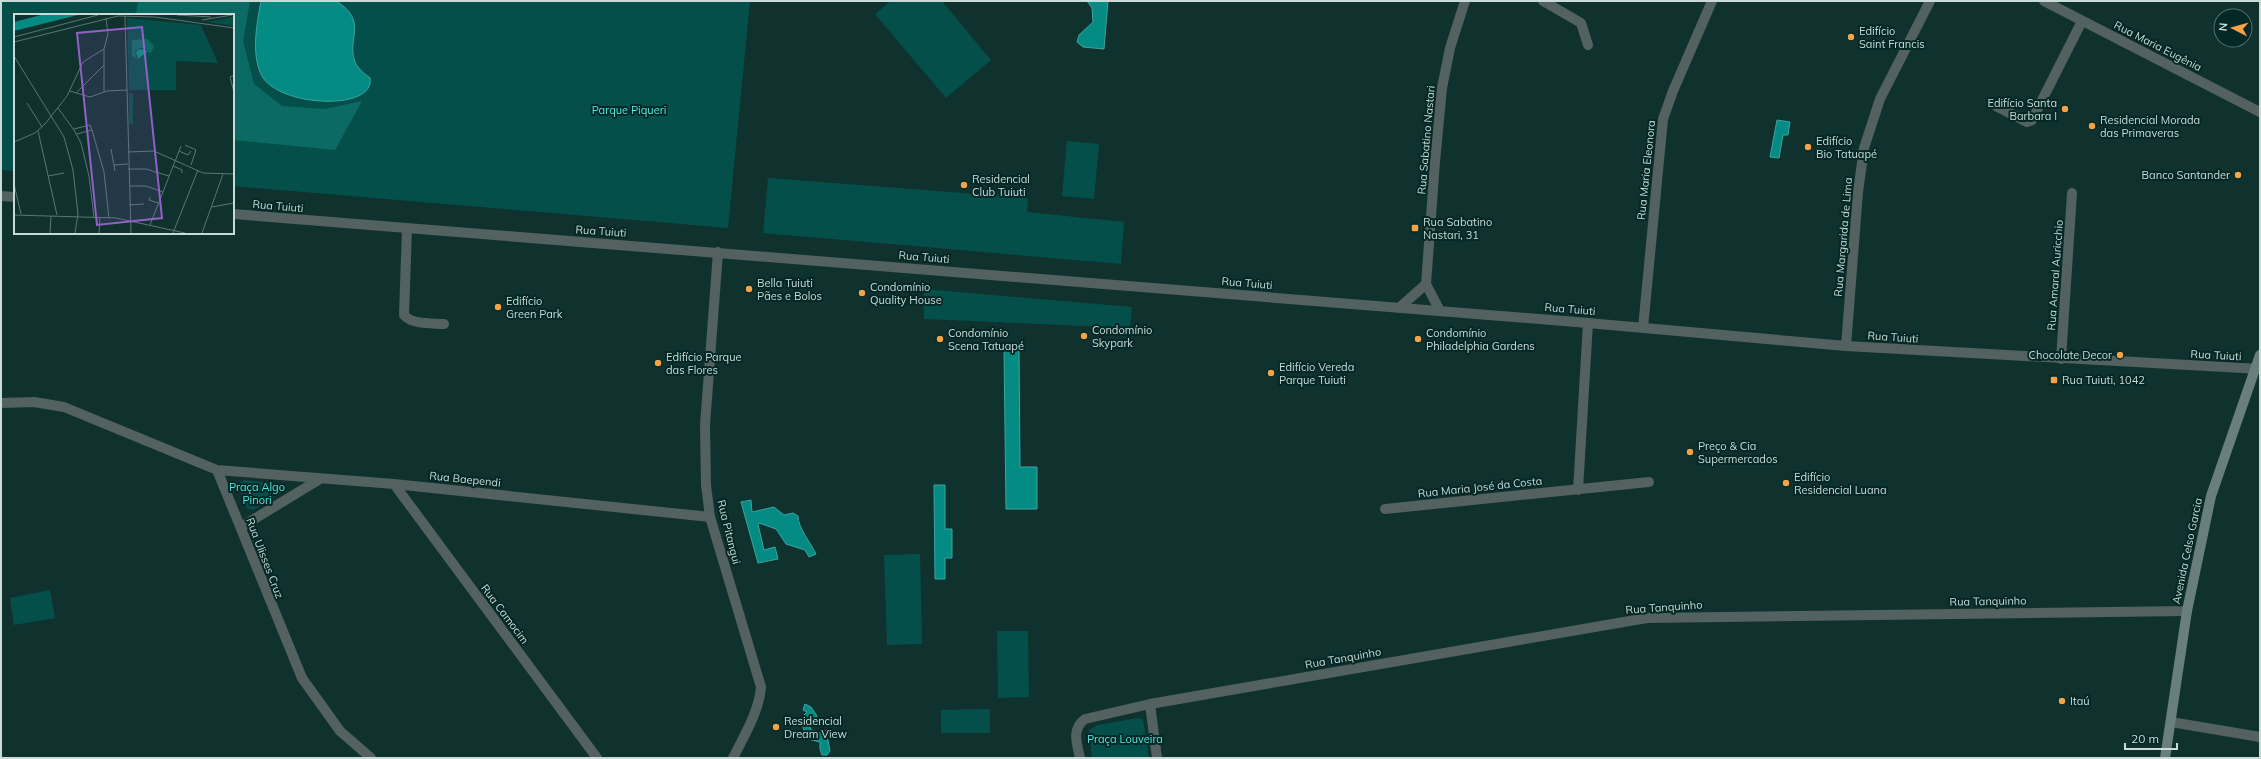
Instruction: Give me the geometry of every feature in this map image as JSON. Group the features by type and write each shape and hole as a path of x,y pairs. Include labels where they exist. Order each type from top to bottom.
{"main road":[{"name":"Avenida Celso Garcia","path":"2165,758 2187,611 2211,496 2258,369 2260,355"}],"street":[{"name":"Rua Sabatino Nastari","path":"1426,284 1442,88 1450,48 1465,1"},
{"path":"1543,1 1581,23 1588,45"},
{"name":"Rua Maria Eleonora","path":"1643,328 1663,119 1673,91 1712,1"},
{"name":"Rua Margarida de Lima","path":"1846,346 1858,192 1864,148 1880,99 1930,1"},
{"name":"Rua Maria Eugênia","path":"2044,1 2260,112"},
{"path":"1996,106 2027,122 2032,120 2082,21"},
{"name":"Rua Amaral Auricchio","path":"2061,359 2072,193"},
{"path":"1,196 14,197"},
{"name":"Rua Tuiuti","path":"234,214 1588,322 1846,346 2258,369"},
{"path":"407,228 404,315 407,319 414,321 444,324"},
{"name":"Rua Pitangui","path":"718,252 705,425 706,485 710,517 761,688 760,698 751,722 733,758"},
{"path":"1399,308 1426,284 1440,311"},
{"path":"1578,490 1588,322"},
{"path":"1,403 34,402 64,407 217,470"},
{"name":"Rua Baependi","path":"217,470 394,484 710,517"},
{"name":"Rua Ulisses Cruz","path":"217,470 302,678 340,731 371,758"},
{"path":"241,527 320,479"},
{"name":"Rua Maria José da Costa","path":"1385,509 1649,482"},
{"name":"Rua Camocim","path":"394,484 596,758"},
{"name":"Rua Tanquinho","path":"1150,704 1647,618 2187,611"},
{"path":"1080,758 1076,733 1081,722 1085,719 1150,704 1157,758"},
{"path":"2171,722 2260,737"}],"green space":[{"name":"Parque Piqueri","path":"1,1 750,1 728,228 234,186 234,14 14,14 14,171 1,170"},
{"path":"891,1 942,1 991,60 946,98 875,14"},
{"path":"1067,141 1099,144 1094,199 1062,196"},
{"path":"768,178 1028,198 1027,212 1124,222 1121,264 763,233"},
{"path":"924,289 1132,307 1130,328 924,319"},
{"name":"Praça Algo Pinori","path":"244,480 280,484 283,488 282,492 253,510 247,508 238,484"},
{"path":"920,554 922,644 887,645 884,555"},
{"path":"50,590 55,618 14,625 10,598"},
{"path":"997,631 1028,631 1029,697 998,698"},
{"path":"990,709 990,733 941,733 941,710"},
{"name":"Praça Louveira","path":"1138,718 1143,719 1149,758 1092,758 1089,730 1098,725"}],"shaded area":[{"path":"138,1 250,1 243,41 254,84 282,106 325,109 362,101 335,150 234,140 234,14 136,14"},
{"path":"261,1 336,1 346,8 352,16 354,23 353,54 355,62 359,69 370,78 368,89 357,96 342,100 323,101 303,99 285,93 270,85 261,74 256,57 256,38"},
{"path":"1087,1 1108,1 1104,49 1083,47 1077,42 1079,35 1093,22 1092,8"},
{"path":"1777,120 1790,122 1788,135 1783,135 1779,158 1770,157"},
{"path":"1004,349 1019,349 1020,467 1037,467 1037,509 1006,509"},
{"path":"934,485 945,485 945,529 952,529 952,558 945,558 945,579 935,579"},
{"path":"751,500 752,512 774,507 784,515 793,513 798,516 802,530 816,554 809,557 805,550 786,544 776,529 759,523 764,550 775,547 778,559 758,563 741,502"},
{"path":"805,704 811,707 817,716 810,727 811,730 821,733 827,730 830,733 828,740 830,751 827,755 822,755 820,742 800,737 804,731 801,718 807,712 803,710"}],"place":[{"name":"Edifício Saint Francis","path":"1851,37"},
{"name":"Edifício Santa Barbara I","path":"2065,109"},
{"name":"Residencial Morada das Primaveras","path":"2092,126"},
{"name":"Edifício Bio Tatuapé","path":"1808,147"},
{"name":"Banco Santander","path":"2238,175"},
{"name":"Residencial Club Tuiuti","path":"964,185"},
{"name":"Rua Sabatino Nastari, 31","path":"1415,228"},
{"name":"Bella Tuiuti Pães e Bolos","path":"749,289"},
{"name":"Condomínio Quality House","path":"862,293"},
{"name":"Edifício Green Park","path":"498,307"},
{"name":"Condomínio Skypark","path":"1084,336"},
{"name":"Condomínio Scena Tatuapé","path":"940,339"},
{"name":"Condomínio Philadelphia Gardens","path":"1418,339"},
{"name":"Chocolate Decor","path":"2120,355"},
{"name":"Edifício Parque das Flores","path":"658,363"},
{"name":"Edifício Vereda Parque Tuiuti","path":"1271,373"},
{"name":"Rua Tuiuti, 1042","path":"2054,380"},
{"name":"Preço & Cia Supermercados","path":"1690,452"},
{"name":"Edifício Residencial Luana","path":"1786,483"},
{"name":"Itaú","path":"2062,701"},
{"name":"Residencial Dream View","path":"776,727"}]}
